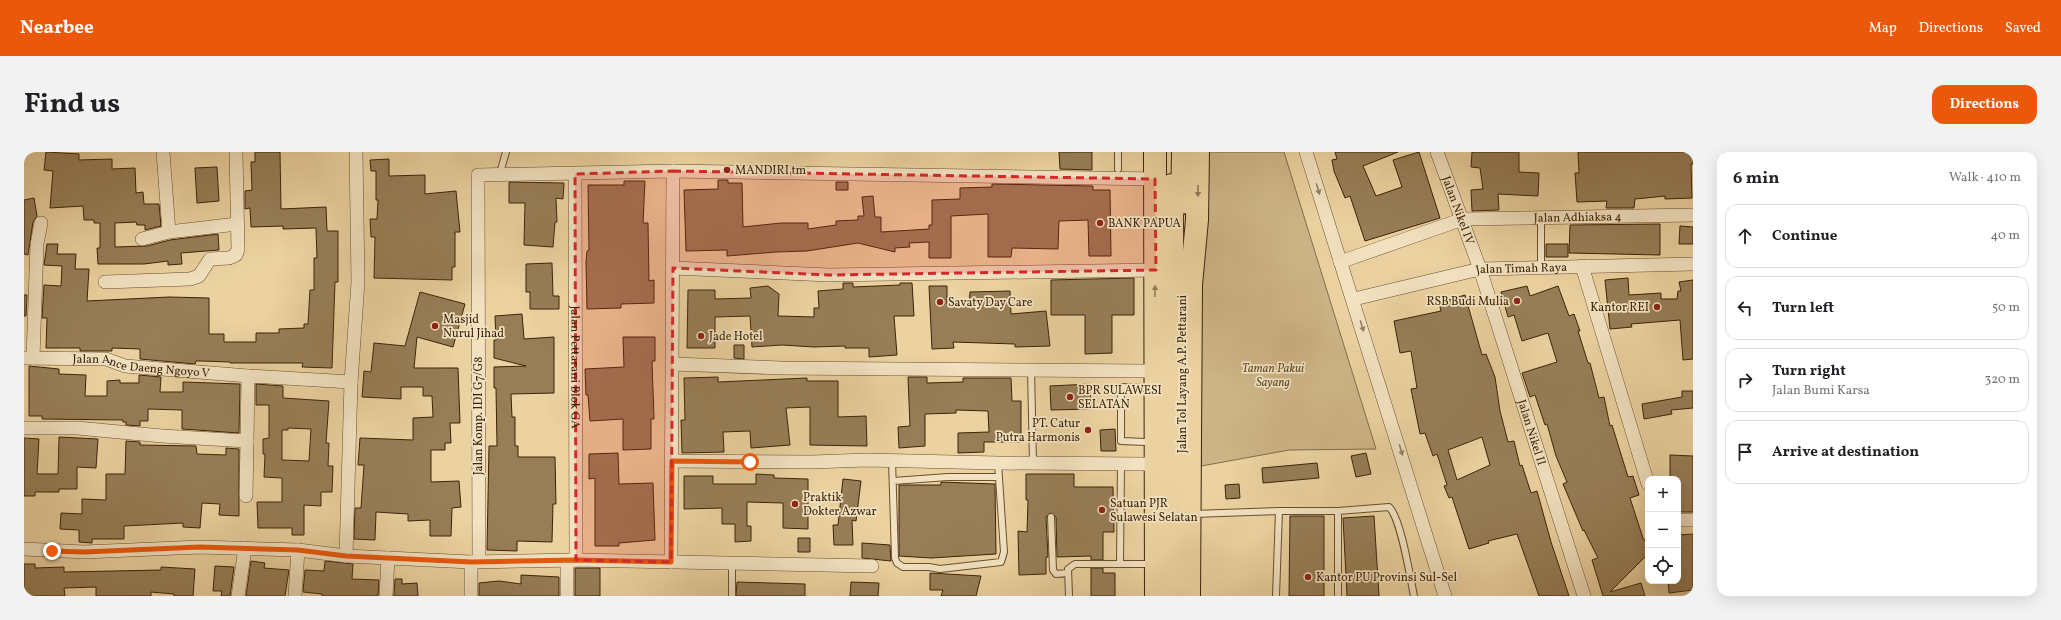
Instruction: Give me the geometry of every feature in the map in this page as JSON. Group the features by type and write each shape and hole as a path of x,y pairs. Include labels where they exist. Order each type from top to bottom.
{"highway":[{"path":"1155,152 1156,596"},
{"name":"Jalan Tol Layang A.P. Pettarani","path":"1172,152 1173,596"},
{"name":"Jalan Tol Layang A.P. Pettarani","path":"1181,596 1182,152"},
{"path":"1189,596 1191,285 1197,220 1198,152"},
{"path":"1150,596 1149,398 1151,324"}],"street":[{"path":"163,152 169,232"},
{"path":"105,282 195,278 201,273 210,259 230,258 236,255 238,249 236,152"},
{"path":"346,556 351,382 358,282 356,152"},
{"path":"1306,152 1340,262 1354,299 1445,596"},
{"name":"Jalan Nikel IV","path":"1437,152 1463,219 1480,269"},
{"path":"500,173 574,174 673,171 1155,179"},
{"path":"671,562 673,171"},
{"name":"Jalan Komp. IDI G7/G8","path":"471,596 475,561 478,175 500,173"},
{"name":"Jalan Pettarani Blok GA","path":"567,596 571,561 574,174"},
{"name":"Jalan Adhiaksa 4","path":"1340,262 1463,219 1693,215"},
{"path":"29,358 37,244 41,223"},
{"path":"142,239 169,232 237,224"},
{"name":"Jalan Timah Raya","path":"1354,299 1480,269 1693,264"},
{"path":"1582,266 1646,476"},
{"path":"673,268 829,275 1156,270"},
{"name":"Jalan Nikel II","path":"1480,269 1584,596"},
{"name":"Jalan Ance Daeng Ngoyo V","path":"29,358 106,359 125,366 248,376 351,382"},
{"path":"673,364 781,368 1146,371"},
{"path":"246,496 248,376"},
{"path":"24,428 76,428 247,441"},
{"path":"672,461 774,462 892,460 998,463 1146,464"},
{"path":"1681,520 1693,520"},
{"path":"24,549 84,552 164,548 245,548 266,550 298,550 346,556 475,561 732,562 872,566"},
{"path":"238,596 245,548"},
{"path":"295,596 298,550"},
{"path":"386,596 388,558"}],"lane":[{"path":"500,173 506,152"},
{"path":"1118,152 1118,169"},
{"path":"1541,218 1541,267"},
{"path":"1032,369 1033,463"},
{"path":"1146,442 1121,441 1121,388 1149,398"},
{"path":"892,460 895,558 897,564 903,567 929,567 940,569 1001,562 1004,552 998,463"},
{"path":"1120,564 1121,463"},
{"path":"892,481 999,477"},
{"path":"1190,515 1279,511 1338,511 1389,507 1393,510 1400,530 1414,596"},
{"path":"1276,596 1279,511"},
{"path":"1338,511 1338,596"},
{"path":"1051,517 1052,570 1056,574 1068,573"},
{"path":"732,562 732,596"},
{"path":"1069,596 1068,573 1070,567 1075,564 1145,564"}],"highlighted area":[{"path":"673,171 1155,179 1156,270 829,275 673,268 671,562 576,560 575,174"}],"green space":[{"name":"Taman Pakui Sayang","path":"1199,152 1284,152 1376,449 1289,450 1196,467"}],"building":[{"path":"46,152 79,154 79,160 112,159 112,169 135,168 136,193 143,192 144,204 159,204 161,226 145,230 145,225 137,225 136,222 115,223 115,247 147,246 170,240 218,234 219,250 181,253 182,264 168,265 168,261 144,264 98,264 97,248 100,248 100,223 94,223 94,220 84,220 83,206 50,208 53,171 44,170"},
{"path":"255,152 280,152 281,209 326,207 327,231 338,231 338,282 335,282 332,368 302,367 303,363 230,363 196,361 195,364 140,359 140,349 112,348 112,351 80,351 80,348 46,348 47,318 42,318 44,285 61,286 62,266 44,265 47,244 58,244 57,254 76,254 75,269 89,269 87,301 169,297 209,298 209,334 224,334 224,342 256,342 256,333 279,333 279,329 304,328 304,324 308,324 310,290 314,290 314,258 317,258 316,228 283,229 283,226 251,227 250,208 245,209 245,191 252,190 251,162 255,162"},
{"path":"1059,152 1092,152 1092,170 1060,169"},
{"path":"1335,152 1398,152 1363,166 1376,196 1402,187 1393,160 1419,152 1440,218 1365,241 1350,196 1345,198 1334,171 1332,160 1337,159"},
{"path":"1472,152 1519,152 1519,172 1539,173 1538,196 1498,194 1499,210 1472,211 1471,190 1483,189 1480,168 1471,167"},
{"path":"1578,152 1693,152 1693,164 1691,164 1692,198 1665,199 1665,196 1635,199 1634,208 1606,208 1607,201 1577,202 1575,173 1579,173"},
{"path":"389,159 389,176 425,175 425,194 456,191 460,232 455,232 455,267 452,267 452,280 374,278 375,237 371,237 370,219 377,219 378,200 376,200 376,171 371,171 370,160"},
{"path":"217,167 219,201 197,203 195,168"},
{"path":"718,180 728,180 728,183 742,183 743,227 781,223 808,223 808,229 836,225 836,221 858,220 858,216 864,216 862,197 873,196 875,217 881,217 881,232 929,229 929,225 932,225 932,200 960,199 960,188 992,187 992,184 1093,186 1093,190 1110,190 1111,256 1089,256 1088,220 1059,221 1058,249 1012,248 1011,257 988,257 988,214 951,216 951,258 929,258 929,242 909,243 910,247 895,248 895,252 858,243 807,251 727,256 727,250 686,251 684,190 718,189"},
{"path":"624,181 645,181 643,223 648,223 649,281 654,280 654,303 621,304 621,308 587,309 586,262 587,251 589,250 588,185 624,185"},
{"path":"509,182 564,183 563,199 556,198 557,222 555,222 553,247 524,245 525,203 509,203"},
{"path":"836,182 848,182 848,190 836,190"},
{"path":"34,198 37,216 33,222 28,255 24,254 24,200"},
{"path":"1660,224 1660,255 1569,253 1570,225"},
{"path":"1680,226 1693,227 1693,244 1679,244"},
{"path":"1546,244 1568,244 1568,257 1546,257"},
{"path":"552,263 553,296 559,296 559,309 530,309 530,292 526,292 526,264"},
{"path":"1134,278 1134,315 1112,315 1112,353 1085,354 1085,315 1051,315 1051,280"},
{"path":"1628,278 1629,295 1661,293 1661,299 1677,299 1678,291 1681,291 1679,282 1693,280 1693,359 1683,360 1680,320 1631,324 1632,327 1610,329 1605,280"},
{"path":"843,283 853,283 853,287 912,283 914,316 894,316 897,355 869,357 869,348 845,348 845,346 814,347 782,345 752,347 750,316 715,317 715,348 687,348 688,290 715,290 715,299 751,298 750,288 768,286 779,294 778,316 814,317 814,308 819,308 818,291 843,289"},
{"path":"929,286 947,286 947,304 969,305 970,292 1010,291 1011,314 1046,311 1050,346 1015,347 1015,344 953,342 954,348 932,349"},
{"path":"1527,286 1530,296 1558,286 1569,316 1574,314 1588,363 1590,363 1599,398 1604,397 1610,426 1612,425 1628,477 1633,476 1639,495 1630,498 1645,540 1645,557 1610,592 1641,583 1645,596 1603,596 1592,560 1598,558 1584,530 1583,531 1563,484 1567,482 1556,456 1547,424 1545,425 1535,395 1530,397 1522,373 1557,362 1548,333 1522,341 1514,315 1508,317 1501,292"},
{"path":"420,292 465,304 453,347 417,337 414,368 458,368 460,423 450,423 451,443 445,443 445,450 431,450 431,482 459,481 461,507 452,508 451,536 430,536 430,520 408,521 408,514 376,512 375,540 354,539 355,508 361,508 364,465 358,465 360,438 413,440 413,418 433,417 432,396 423,396 423,387 401,387 401,399 362,397 364,371 371,372 374,343 405,346"},
{"path":"24,295 27,295 26,316 24,316"},
{"path":"1465,295 1482,355 1486,354 1495,377 1500,411 1508,442 1514,441 1520,466 1522,465 1531,493 1537,491 1551,542 1569,596 1539,596 1517,534 1488,541 1489,543 1469,549 1452,497 1449,498 1444,486 1447,485 1437,454 1433,456 1425,433 1420,434 1411,389 1417,388 1411,351 1400,353 1394,321 1441,311 1439,303","holes":["1482,437 1490,465 1457,480 1448,450"]},
{"path":"522,314 524,339 554,337 554,393 511,394 512,417 515,417 515,446 518,446 518,457 555,457 556,504 553,504 552,542 517,541 517,551 487,550 489,446 497,446 496,388 494,388 494,367 526,366 494,358 494,340 496,340 495,316"},
{"path":"623,337 655,337 655,361 652,361 654,419 651,419 651,449 623,450 623,419 590,421 588,395 586,395 585,369 624,367"},
{"path":"734,345 744,345 744,359 734,358"},
{"path":"29,366 59,369 59,374 86,375 85,396 107,396 107,381 120,380 120,383 139,383 139,375 161,377 160,392 183,392 183,382 240,384 239,433 182,429 182,410 148,409 148,421 140,421 140,426 126,425 126,422 123,422 123,420 42,419 42,416 29,416"},
{"path":"718,377 718,382 807,378 807,381 838,381 838,417 866,416 867,446 810,445 810,407 786,408 790,445 751,448 750,431 723,432 724,452 682,453 681,420 685,420 684,378"},
{"path":"908,377 927,377 927,383 963,382 963,378 1011,378 1012,401 1021,401 1021,442 984,442 984,452 958,453 958,433 989,432 988,411 956,410 956,413 925,414 925,446 899,448 898,427 910,426"},
{"path":"256,384 283,386 283,398 329,401 326,443 329,443 328,466 333,466 332,492 321,492 321,506 304,505 304,535 292,535 292,528 258,528 257,502 282,502 282,478 264,477 265,454 263,454 263,439 269,438 269,405 256,405","holes":["288,428 311,429 309,461 282,460 282,430 288,430"]},
{"name":"BPR SULAWESI SELATAN","path":"1090,384 1091,409 1051,410 1050,386"},
{"path":"1682,391 1693,391 1693,408 1671,410 1672,414 1644,419 1642,404 1682,397"},
{"path":"1115,429 1116,451 1101,451 1100,430"},
{"path":"59,437 98,439 96,468 77,467 77,489 59,489 59,492 35,492 35,496 24,496 24,438 39,439 37,474 58,474"},
{"path":"126,441 140,442 140,445 196,446 197,454 226,455 226,448 239,449 239,516 219,515 220,504 202,503 200,528 183,527 183,523 124,526 124,539 92,539 92,543 79,542 79,530 60,529 61,513 82,514 82,499 106,500 106,474 125,474"},
{"path":"618,453 619,484 653,483 655,540 619,543 619,546 595,546 595,478 589,479 589,454"},
{"path":"1366,453 1371,474 1356,477 1351,456"},
{"path":"1670,455 1693,456 1693,512 1681,512 1681,476 1670,476"},
{"path":"1317,463 1319,478 1263,483 1262,468"},
{"path":"756,474 774,475 774,478 808,479 808,529 783,528 783,503 747,502 747,526 751,526 751,541 735,542 735,524 722,524 722,508 684,509 684,476 713,476 713,484 756,484"},
{"path":"1026,474 1074,474 1074,487 1113,487 1114,532 1103,532 1103,560 1091,560 1091,556 1057,557 1056,517 1050,513 1046,517 1048,557 1046,557 1046,574 1019,575 1018,531 1027,532 1028,500 1026,500"},
{"path":"843,479 861,481 856,521 852,520 853,545 834,545 833,525 838,525"},
{"path":"941,482 995,484 996,554 931,558 899,556 899,485 941,485"},
{"path":"1239,484 1240,498 1226,499 1225,485"},
{"path":"1290,516 1324,516 1324,596 1289,596"},
{"path":"1374,516 1379,596 1347,596 1343,518"},
{"path":"1693,534 1693,590 1669,593 1668,584 1681,584 1681,535"},
{"path":"798,538 810,538 810,552 798,552"},
{"path":"862,543 890,545 891,561 862,558"},
{"path":"251,561 265,563 264,568 289,570 285,596 246,596"},
{"path":"325,561 353,564 352,579 379,580 378,596 322,596 322,594 303,592 305,570 324,571"},
{"path":"24,564 35,564 35,568 64,567 64,572 161,570 161,567 195,569 193,596 174,596 174,594 151,592 151,596 96,596 96,587 64,588 65,596 24,596"},
{"path":"215,566 234,567 230,596 221,596 222,591 213,591"},
{"path":"575,568 600,568 600,596 575,596"},
{"path":"1091,568 1103,568 1103,573 1115,573 1115,596 1091,596"},
{"path":"930,573 981,576 976,596 941,596 943,590 930,590"},
{"path":"521,575 559,577 559,596 479,596 479,583 499,581 521,584"},
{"path":"395,579 402,579 402,584 417,583 418,596 394,596"},
{"path":"737,582 805,584 805,596 736,596"},
{"path":"851,582 879,583 878,596 850,596"}],"place":[{"name":"MANDIRI tm","path":"727,170"},
{"name":"BANK PAPUA","path":"1100,223"},
{"name":"RSB Budi Mulia","path":"1517,301"},
{"name":"Savaty Day Care","path":"940,302"},
{"name":"Kantor REI","path":"1657,307"},
{"name":"Masjid Nurul Jihad","path":"435,326"},
{"name":"Jade Hotel","path":"701,336"},
{"name":"BPR SULAWESI SELATAN","path":"1070,397"},
{"name":"PT. Catur Putra Harmonis","path":"1088,430"},
{"name":"Praktik Dokter Azwar","path":"795,504"},
{"name":"Satuan PJR Sulawesi Selatan","path":"1102,510"},
{"name":"Kantor PU Provinsi Sul-Sel","path":"1308,577"}],"route":[{"path":"52,551 123,551 200,547 298,550 346,556 471,562 576,560 671,562 672,461 750,462"}]}
